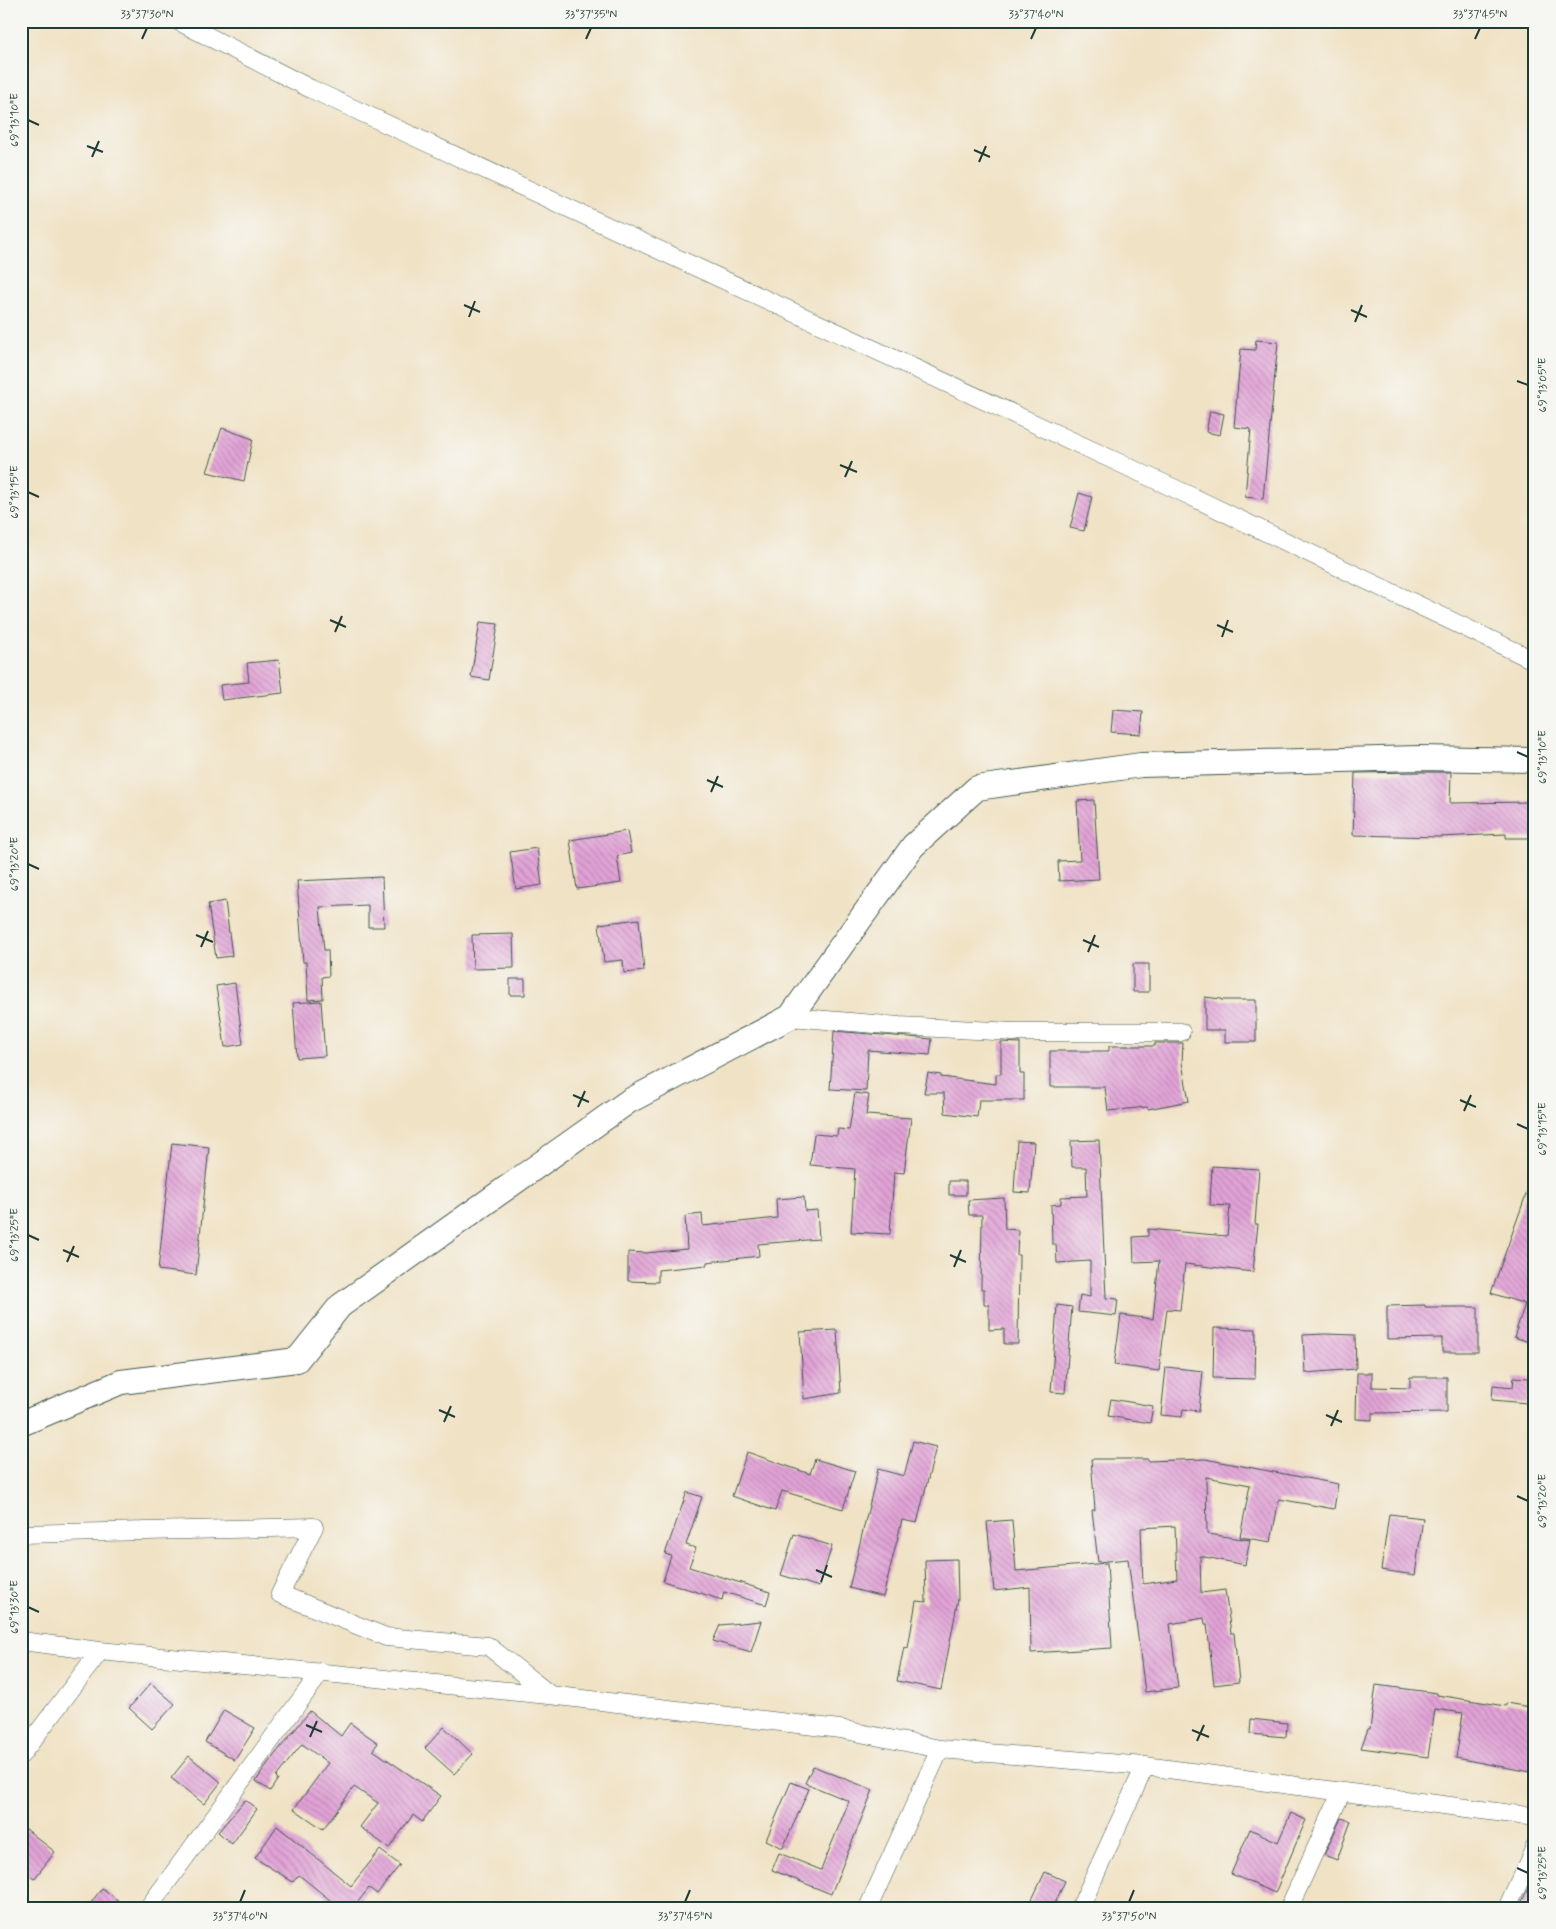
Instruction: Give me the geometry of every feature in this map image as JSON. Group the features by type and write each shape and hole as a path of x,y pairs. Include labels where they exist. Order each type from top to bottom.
{"street":[{"path":"178,21 311,89 1180,491 1535,661"},
{"path":"21,1424 121,1382 297,1360 340,1306 629,1101 790,1017 912,846 977,788 1141,765 1419,758 1535,760"},
{"path":"790,1017 899,1026 1014,1032 1181,1032"},
{"path":"21,1534 314,1527 280,1594 386,1637 488,1646 549,1695"},
{"path":"21,1641 100,1651 549,1695 840,1729 940,1749 1144,1766 1535,1817"},
{"path":"21,1755 100,1651"},
{"path":"148,1908 321,1672"},
{"path":"868,1908 940,1749"},
{"path":"1080,1908 1144,1766"},
{"path":"1289,1908 1341,1793"},
{"path":"1507,1908 1535,1847"}],"building":[{"path":"1256,340 1278,342 1263,499 1245,497 1251,429 1234,427 1241,349 1255,350"},
{"path":"1210,411 1224,414 1220,435 1206,432"},
{"path":"222,428 253,439 244,481 207,472"},
{"path":"1079,493 1092,497 1084,531 1070,528"},
{"path":"480,622 498,624 489,680 471,677"},
{"path":"279,660 283,693 222,700 220,685 249,682 247,663"},
{"path":"1113,710 1143,712 1141,734 1111,732"},
{"path":"1451,772 1450,803 1535,802 1535,838 1506,838 1506,834 1439,837 1353,835 1355,773"},
{"path":"1094,800 1099,879 1059,881 1058,861 1080,860 1077,801"},
{"path":"627,831 631,853 617,856 621,883 577,889 570,840"},
{"path":"537,848 542,885 516,889 510,852"},
{"path":"382,877 384,927 368,927 368,905 320,907 324,950 328,950 329,976 322,977 323,999 308,1000 306,962 303,962 297,881"},
{"path":"225,901 232,956 216,958 208,904"},
{"path":"639,919 644,971 624,973 623,960 604,962 599,924"},
{"path":"513,934 514,968 473,969 472,935"},
{"path":"1133,964 1149,964 1149,992 1133,992"},
{"path":"510,979 525,979 525,995 510,995"},
{"path":"235,983 243,1044 225,1047 216,986"},
{"path":"1205,997 1221,1000 1256,1000 1256,1042 1225,1042 1225,1030 1205,1030"},
{"path":"321,1001 325,1056 297,1058 293,1003"},
{"path":"834,1031 932,1039 930,1055 868,1050 866,1091 830,1089"},
{"path":"1001,1042 1020,1043 1020,1074 1024,1074 1024,1100 979,1100 977,1117 945,1113 944,1093 924,1093 928,1073 941,1075 941,1077 996,1084 996,1074 1001,1074"},
{"path":"1155,1043 1183,1043 1182,1063 1189,1101 1148,1109 1147,1107 1108,1111 1105,1087 1050,1087 1050,1051 1109,1051 1109,1046 1155,1046"},
{"path":"855,1093 869,1095 866,1115 911,1118 904,1173 894,1172 890,1234 851,1232 855,1169 810,1165 814,1134 837,1136 838,1129 849,1130"},
{"path":"1099,1140 1106,1298 1118,1299 1116,1316 1078,1312 1080,1295 1090,1297 1090,1261 1057,1263 1056,1244 1052,1244 1051,1205 1061,1204 1061,1197 1087,1196 1086,1167 1072,1167 1071,1141"},
{"path":"1017,1141 1034,1142 1030,1193 1014,1192"},
{"path":"172,1143 209,1147 196,1275 158,1270"},
{"path":"1212,1166 1259,1169 1255,1224 1258,1224 1253,1272 1185,1264 1180,1310 1167,1309 1159,1371 1114,1365 1121,1315 1153,1319 1159,1261 1134,1262 1133,1237 1148,1236 1148,1229 1227,1236 1230,1206 1210,1205"},
{"path":"1533,1175 1535,1175 1535,1344 1514,1337 1525,1304 1491,1293"},
{"path":"949,1181 966,1181 966,1195 949,1195"},
{"path":"804,1197 805,1211 817,1210 819,1239 758,1244 759,1256 707,1262 707,1265 658,1270 658,1282 628,1281 628,1252 646,1253 687,1249 685,1216 702,1214 703,1226 777,1218 776,1199"},
{"path":"1004,1198 1005,1229 1018,1230 1018,1344 1004,1344 1004,1329 989,1330 989,1305 984,1305 984,1289 981,1289 982,1215 969,1215 968,1200"},
{"path":"1057,1305 1072,1307 1065,1393 1051,1392"},
{"path":"1425,1305 1425,1307 1478,1307 1478,1352 1442,1352 1442,1338 1387,1339 1387,1306"},
{"path":"1214,1328 1256,1329 1255,1379 1213,1378"},
{"path":"837,1330 841,1393 804,1399 800,1332"},
{"path":"1303,1335 1355,1335 1356,1369 1305,1373"},
{"path":"1166,1367 1203,1371 1199,1411 1183,1409 1182,1417 1161,1415"},
{"path":"1357,1373 1372,1373 1372,1387 1410,1388 1410,1377 1447,1377 1447,1412 1372,1413 1372,1420 1356,1419"},
{"path":"1514,1377 1529,1378 1527,1403 1492,1400 1493,1385 1513,1387"},
{"path":"1111,1399 1153,1406 1150,1423 1108,1416"},
{"path":"913,1441 936,1447 917,1523 902,1520 883,1597 849,1588 878,1469 904,1476"},
{"path":"747,1452 810,1474 815,1459 855,1471 843,1509 782,1491 775,1511 732,1496"},
{"path":"1091,1459 1148,1459 1148,1461 1205,1459 1338,1484 1334,1509 1279,1499 1271,1542 1240,1537 1250,1485 1206,1477 1207,1534 1250,1540 1245,1565 1200,1556 1201,1593 1225,1590 1231,1633 1234,1633 1239,1682 1214,1685 1207,1624 1205,1624 1204,1618 1170,1624 1178,1688 1145,1692 1128,1559 1098,1562 1092,1510 1095,1510","holes":["1175,1526 1177,1579 1143,1584 1141,1528"]},
{"path":"687,1492 702,1497 686,1545 696,1548 689,1567 770,1592 766,1605 724,1592 722,1600 663,1581 671,1556 665,1554"},
{"path":"1389,1514 1423,1518 1415,1575 1381,1570"},
{"path":"1012,1520 1016,1571 1107,1563 1112,1648 1031,1653 1030,1587 994,1591 987,1522"},
{"path":"794,1534 832,1546 819,1587 781,1575"},
{"path":"957,1559 958,1599 941,1690 897,1681 904,1647 908,1648 916,1601 926,1602 925,1560"},
{"path":"761,1621 751,1652 713,1641 720,1625"},
{"path":"151,1683 175,1704 152,1729 129,1708"},
{"path":"1376,1685 1437,1693 1437,1695 1506,1706 1506,1703 1535,1708 1535,1773 1456,1758 1463,1713 1435,1709 1428,1757 1361,1748 1368,1729 1370,1729"},
{"path":"224,1710 255,1728 235,1760 205,1742"},
{"path":"310,1711 341,1736 350,1723 378,1743 373,1750 441,1796 422,1822 413,1815 389,1848 360,1827 378,1803 354,1787 323,1829 294,1809 328,1763 302,1744 276,1777 278,1779 270,1791 256,1781"},
{"path":"1251,1719 1287,1723 1286,1737 1250,1734"},
{"path":"444,1727 473,1754 454,1774 425,1748"},
{"path":"189,1756 221,1782 204,1804 171,1778"},
{"path":"813,1766 873,1790 831,1894 772,1870 779,1853 821,1870 849,1801 805,1783"},
{"path":"791,1782 809,1789 783,1848 766,1840"},
{"path":"245,1800 257,1809 232,1844 218,1832"},
{"path":"1291,1813 1306,1820 1275,1893 1231,1874 1250,1829 1278,1842"},
{"path":"1341,1818 1351,1821 1337,1860 1324,1855"},
{"path":"21,1825 55,1852 34,1879 21,1870"},
{"path":"277,1826 351,1886 380,1850 400,1865 377,1894 369,1888 353,1908 340,1908 299,1875 293,1882 255,1858"},
{"path":"1045,1872 1065,1881 1053,1908 1028,1908"},
{"path":"1535,1873 1535,1908 1519,1908"},
{"path":"102,1888 128,1908 87,1908"}]}
